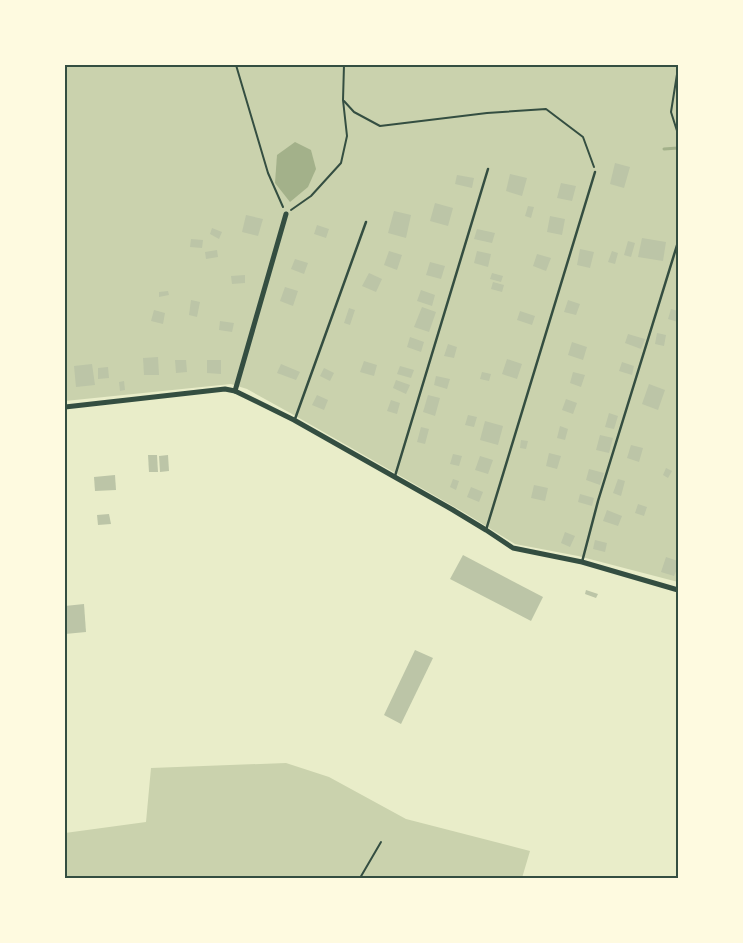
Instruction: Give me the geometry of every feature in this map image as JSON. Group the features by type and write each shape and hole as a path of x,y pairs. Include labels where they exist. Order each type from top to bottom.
{"street":[{"path":"235,391 286,214"},
{"path":"65,407 225,389 235,391 294,420 395,477 486,530 513,548 582,562 678,590"}],"lane":[{"path":"395,477 488,169"},
{"path":"486,530 596,172"},
{"path":"294,420 366,222"},
{"path":"582,562 598,501 678,242"}],"path":[{"path":"236,65 268,173 286,214 311,196 341,163 347,136 343,100 344,65"},
{"path":"678,68 671,112 678,134"},
{"path":"343,100 354,112 380,126 487,113 546,109 583,137 596,172"},
{"path":"360,878 381,842"}],"shaded area":[{"path":"65,65 678,65 678,582 578,556 515,544 465,513 292,414 247,389 231,384 65,401"},
{"path":"295,142 311,150 316,169 308,187 290,202 275,183 277,155"},
{"path":"286,763 329,777 406,819 530,851 522,878 65,878 65,833 146,822 151,768"}],"building":[{"path":"615,163 630,167 624,188 610,184"},
{"path":"510,174 527,178 522,196 506,191"},
{"path":"457,175 474,178 472,188 455,184"},
{"path":"561,183 576,186 572,201 557,198"},
{"path":"435,203 453,208 448,226 430,221"},
{"path":"528,206 534,207 531,218 525,216"},
{"path":"394,211 411,215 406,238 388,233"},
{"path":"246,215 263,219 258,236 242,232"},
{"path":"550,216 565,219 562,235 547,232"},
{"path":"317,225 329,229 326,238 314,234"},
{"path":"212,228 222,232 219,239 210,234"},
{"path":"477,229 495,233 492,243 474,239"},
{"path":"642,238 666,242 663,261 638,257"},
{"path":"191,239 203,240 202,248 190,247"},
{"path":"628,241 635,243 631,257 624,255"},
{"path":"580,249 594,252 590,268 577,265"},
{"path":"217,250 218,257 206,259 205,252"},
{"path":"389,251 402,255 397,270 384,265"},
{"path":"477,251 491,254 488,267 474,263"},
{"path":"612,251 618,253 615,264 608,262"},
{"path":"537,254 551,258 546,271 533,266"},
{"path":"295,259 308,263 304,274 291,269"},
{"path":"430,262 445,266 441,279 426,275"},
{"path":"369,273 382,279 376,292 362,286"},
{"path":"492,273 503,276 501,282 490,279"},
{"path":"245,275 245,283 232,284 231,276"},
{"path":"493,282 504,285 502,292 491,289"},
{"path":"285,287 298,291 293,306 280,301"},
{"path":"421,290 435,295 432,306 417,301"},
{"path":"168,291 169,295 159,297 159,292"},
{"path":"191,300 200,302 197,317 189,315"},
{"path":"568,300 580,304 576,315 564,312"},
{"path":"422,307 436,312 429,332 414,327"},
{"path":"349,308 355,310 350,325 344,323"},
{"path":"671,309 678,311 678,322 668,319"},
{"path":"154,310 165,313 163,324 151,321"},
{"path":"520,311 535,316 532,325 517,320"},
{"path":"220,321 234,323 232,332 219,330"},
{"path":"657,333 666,335 664,346 655,344"},
{"path":"628,334 645,339 641,349 625,343"},
{"path":"410,337 424,342 421,352 407,347"},
{"path":"572,342 587,347 583,360 568,355"},
{"path":"448,344 457,347 454,358 444,356"},
{"path":"158,357 159,375 144,375 143,358"},
{"path":"507,359 522,364 517,379 502,374"},
{"path":"175,360 186,360 187,372 176,373"},
{"path":"207,360 221,360 221,374 207,373"},
{"path":"364,361 377,365 374,376 360,372"},
{"path":"622,362 634,366 632,375 619,371"},
{"path":"92,364 95,385 76,387 74,366"},
{"path":"281,364 300,372 296,380 277,373"},
{"path":"400,366 414,370 411,378 397,374"},
{"path":"108,367 109,378 98,379 98,368"},
{"path":"324,368 334,373 330,381 320,376"},
{"path":"482,372 491,374 489,381 480,379"},
{"path":"573,372 585,375 581,387 570,383"},
{"path":"436,376 450,379 447,389 434,385"},
{"path":"396,380 410,385 406,394 393,388"},
{"path":"124,381 125,390 120,391 119,382"},
{"path":"649,384 665,390 658,410 642,404"},
{"path":"317,395 328,400 324,410 312,405"},
{"path":"428,395 440,398 435,416 423,412"},
{"path":"566,399 577,403 573,414 562,410"},
{"path":"391,400 400,403 397,414 387,411"},
{"path":"609,413 618,416 614,429 605,427"},
{"path":"468,415 477,417 474,427 465,425"},
{"path":"485,421 503,426 498,445 480,440"},
{"path":"560,426 568,429 565,440 557,438"},
{"path":"421,427 429,429 425,444 417,442"},
{"path":"600,435 613,438 609,453 596,450"},
{"path":"521,440 528,441 526,449 520,448"},
{"path":"631,445 643,448 639,462 627,458"},
{"path":"549,453 561,456 557,469 546,466"},
{"path":"453,454 462,456 459,466 450,464"},
{"path":"148,455 157,455 158,472 149,472"},
{"path":"168,455 169,471 160,472 159,456"},
{"path":"480,456 493,460 488,474 475,470"},
{"path":"666,468 672,471 668,478 663,475"},
{"path":"589,469 604,473 600,485 586,480"},
{"path":"115,475 116,490 95,491 94,477"},
{"path":"453,479 459,481 456,490 450,487"},
{"path":"618,479 625,481 621,496 613,493"},
{"path":"534,485 548,488 545,501 531,498"},
{"path":"471,487 483,492 479,502 467,497"},
{"path":"580,494 594,498 592,506 578,502"},
{"path":"638,504 647,507 644,516 635,513"},
{"path":"607,510 622,516 618,526 603,521"},
{"path":"109,514 111,524 98,525 97,515"},
{"path":"565,532 575,536 570,547 561,543"},
{"path":"595,540 607,543 605,552 593,549"},
{"path":"463,555 543,597 531,621 450,579"},
{"path":"666,557 678,561 678,567 674,576 661,572"},
{"path":"586,590 598,594 596,598 585,594"},
{"path":"84,604 86,632 65,634 65,606"},
{"path":"415,650 433,658 401,724 384,715"}],"waterway":[{"path":"664,149 678,148"}]}
